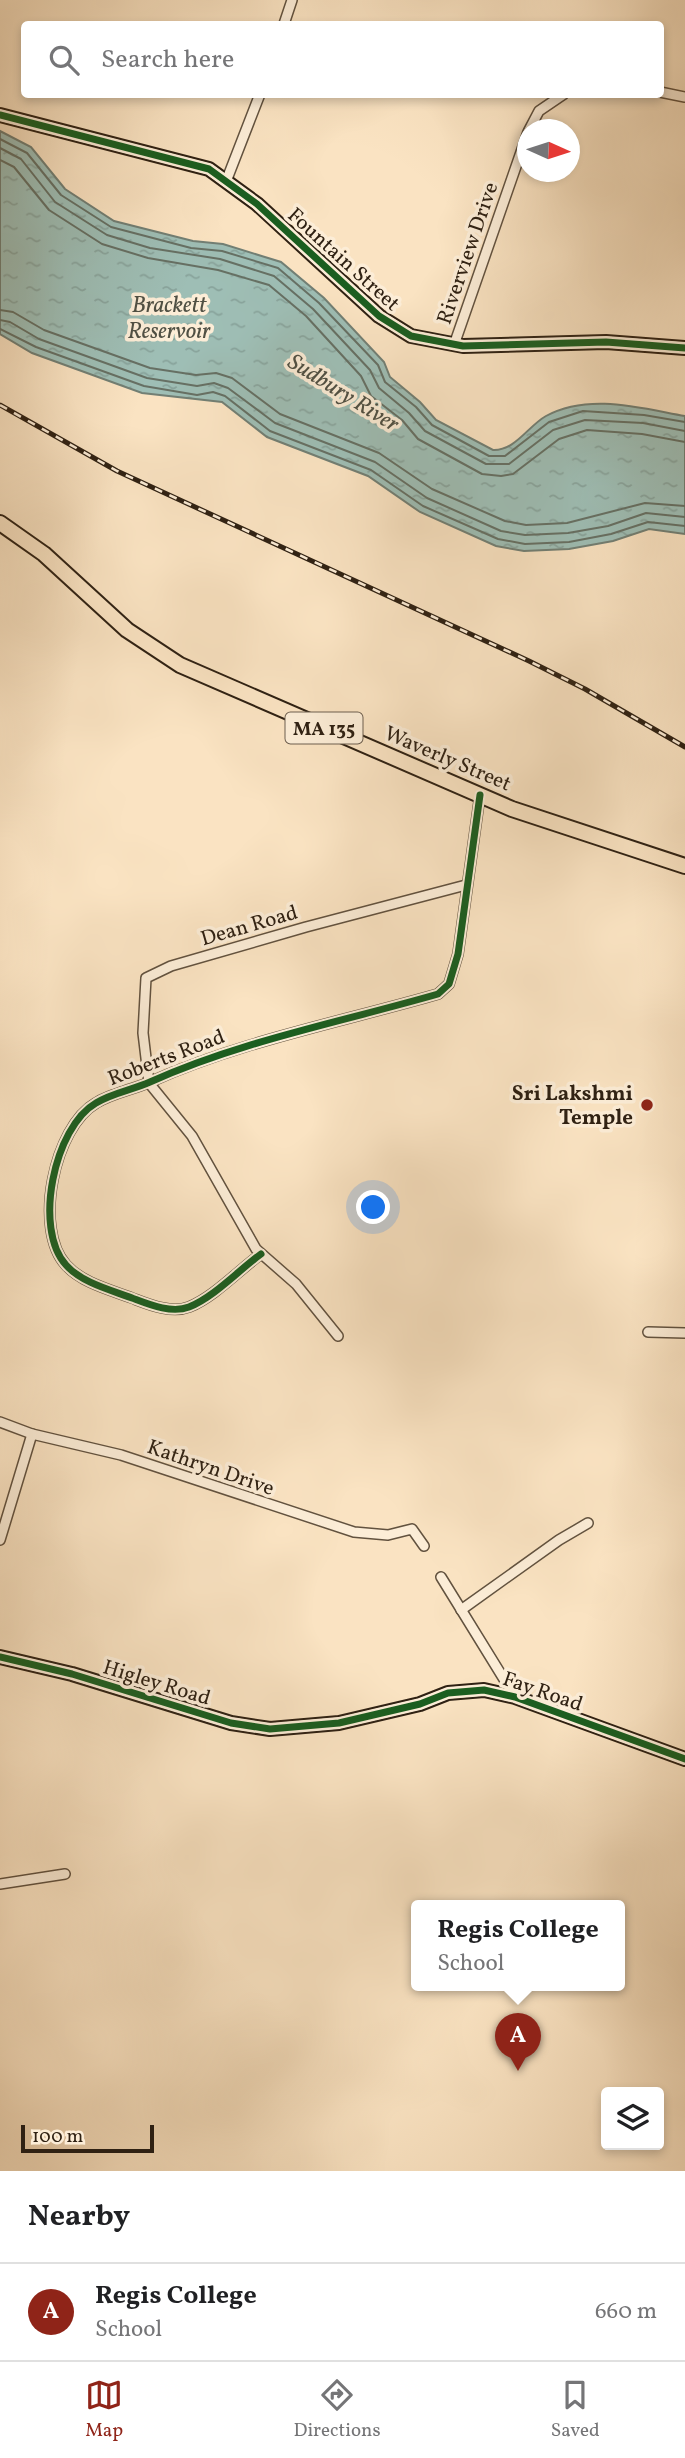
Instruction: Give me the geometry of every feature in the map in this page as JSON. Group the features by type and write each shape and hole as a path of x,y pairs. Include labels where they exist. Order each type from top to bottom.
{"main road":[{"name":"Waverly Street","path":"0,523 44,554 127,630 180,665 544,821 685,866"}],"street":[{"path":"285,21 292,0"},
{"path":"664,93 685,97"},
{"path":"227,179 258,98"},
{"name":"Riverview Drive","path":"535,119 539,111 558,98"},
{"name":"Fountain Street","path":"0,115 189,162 227,179 379,316 411,336 454,345 606,342 685,348"},
{"name":"Riverview Drive","path":"454,345 517,163"},
{"name":"Roberts Road","path":"261,1254 199,1301 177,1309 142,1301 79,1276 65,1265 55,1246 50,1220 51,1191 65,1143 77,1118 95,1103 149,1083 173,1070 238,1048 438,994 449,984 454,973 480,795"},
{"name":"Dean Road","path":"149,1083 144,1059 144,1000 146,978 152,973 306,927 466,885"},
{"path":"149,1083 192,1136 243,1229 261,1254 296,1284 338,1336"},
{"path":"648,1332 685,1333"},
{"name":"Kathryn Drive","path":"0,1422 32,1434 121,1455 354,1532 388,1535 412,1529 424,1546"},
{"path":"0,1540 32,1434"},
{"path":"461,1610 559,1540 589,1523"},
{"path":"442,1577 515,1697"},
{"name":"Higley Road","path":"0,1657 72,1674 231,1723 271,1728 305,1727"},
{"name":"Fay Road","path":"305,1727 385,1714 448,1693 484,1690 515,1697 685,1759"},
{"path":"0,1884 65,1874"}],"water":[{"name":"Brackett Reservoir","path":"0,131 31,147 65,189 114,221 193,241 223,244 281,262 324,298 384,362 390,377 420,402 436,420 493,450 508,447 546,416 580,405 615,404 685,416 685,534 649,529 613,541 569,549 524,551 496,546 420,512 368,476 267,437 222,402 142,393 32,353 0,334"}],"railway":[{"path":"0,405 117,471 529,661 585,689 685,747"}],"cycle path":[{"path":"0,115 209,169 257,204 379,316 411,336 463,346 606,342 685,348"},
{"path":"261,1254 208,1297 182,1309 152,1305 80,1277 66,1265 56,1249 51,1228 53,1180 59,1155 69,1133 81,1115 96,1103 185,1068 292,1033 438,994 449,984 458,954 480,795"},
{"path":"0,1657 72,1674 231,1723 270,1729 339,1723 420,1704 448,1693 484,1690 515,1697 685,1759"}],"place":[{"name":"Sri Lakshmi Temple","path":"647,1105"},
{"name":"Regis College","path":"518,2071"}],"water label":[{"name":"Sudbury River","path":"344,392"}]}
